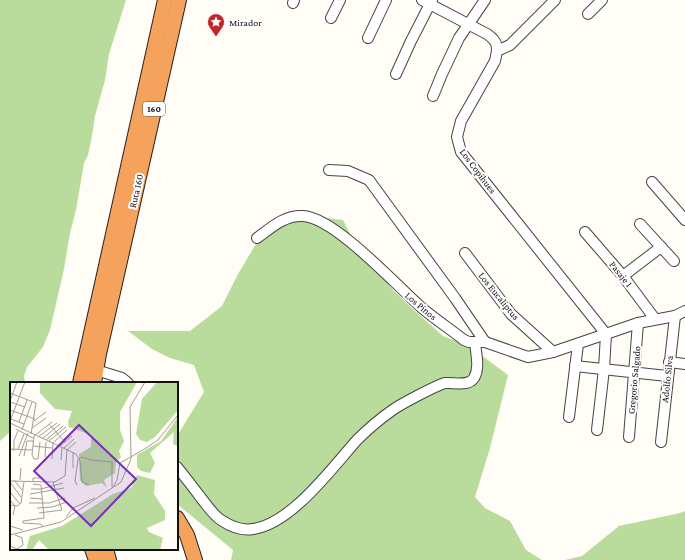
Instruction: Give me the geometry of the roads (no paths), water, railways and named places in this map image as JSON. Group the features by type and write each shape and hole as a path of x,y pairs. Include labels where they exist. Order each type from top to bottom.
{"highway":[{"name":"Ruta 160","path":"80,382 165,0"},
{"name":"Ruta 160","path":"96,379 179,0"},
{"path":"178,520 192,546 195,560"},
{"path":"92,550 96,560"},
{"path":"106,550 109,560"}],"street":[{"path":"331,18 340,0"},
{"path":"368,38 386,0"},
{"path":"433,96 459,38 485,0"},
{"path":"396,74 428,1 492,38 496,43 497,51 510,45 555,0"},
{"path":"588,14 602,0"},
{"name":"Los Copihues","path":"497,51 494,61 461,121 457,137 461,152 606,334"},
{"path":"329,170 348,171 370,180 485,342"},
{"path":"652,182 685,220"},
{"name":"Los Pinos","path":"257,238 279,222 290,217 304,216 320,221 339,232 423,309 464,340 469,342 485,342 528,357 553,352 638,323 674,316 685,311"},
{"path":"640,224 674,261"},
{"name":"Pasaje 1","path":"586,232 623,276 655,319"},
{"path":"623,276 661,247"},
{"name":"Los Eucaliptus","path":"465,253 510,314 553,352"},
{"name":"Adolfo Silva","path":"661,442 674,316"},
{"name":"Gregorio Salgado","path":"629,437 638,323"},
{"path":"597,430 604,369 606,334"},
{"path":"178,468 220,520 241,529 251,530 261,528 274,522 290,511 310,493 358,439 395,408 446,383 465,384 471,382 477,368 475,342"},
{"path":"568,417 578,344"},
{"path":"669,362 685,364"},
{"path":"575,366 667,376"},
{"path":"96,379 122,378 127,382"}],"place":[{"name":"Mirador","path":"216,37"}]}
